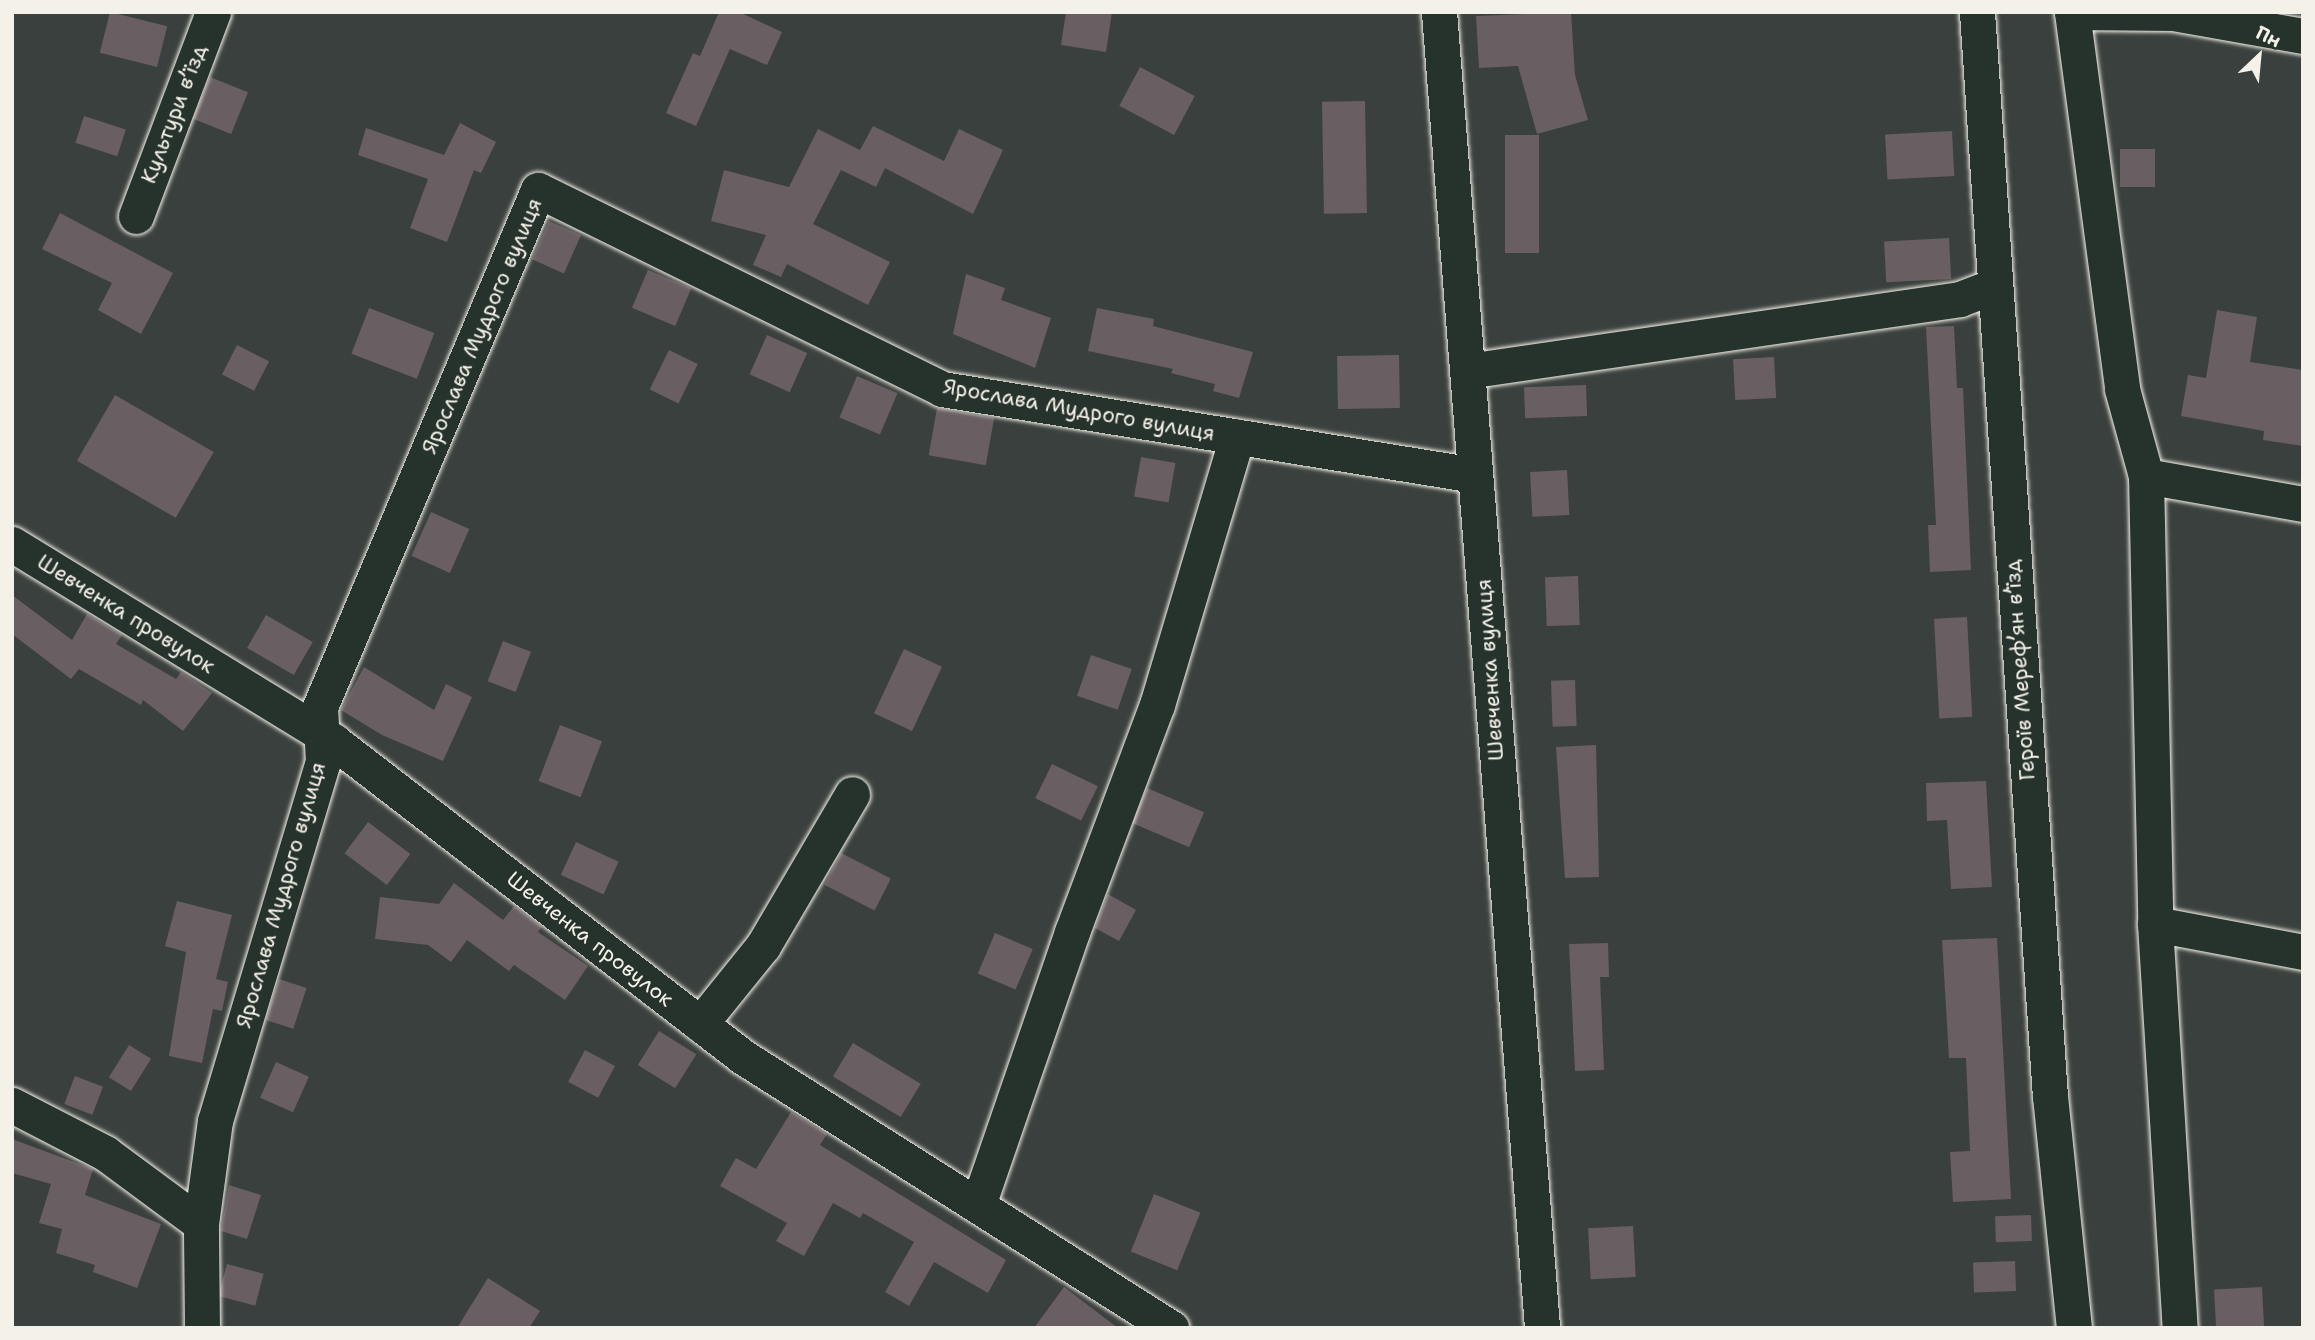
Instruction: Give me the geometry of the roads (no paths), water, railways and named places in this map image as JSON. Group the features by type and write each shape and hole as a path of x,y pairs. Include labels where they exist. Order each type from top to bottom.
{"street":[{"name":"Культури в’їзд","path":"136,216 213,12"},
{"name":"Шевченка вулиця","path":"1439,12 1542,1328"},
{"name":"Героїв Мерефʼян вʼїзд","path":"1977,12 1992,287 2050,1096 2074,1328"},
{"path":"2180,1328 2155,924 2146,476 2122,389 2072,12 2173,13 2303,36"},
{"name":"Ярослава Мудрого вулиця","path":"209,1326 201,1224 215,1121 323,762 320,707 538,190 942,389 1475,475"},
{"path":"1467,371 1960,299 1992,287"},
{"path":"978,1206 1072,932 1157,705 1237,437"},
{"path":"2146,476 2303,504"},
{"name":"Шевченка провулок","path":"12,544 321,734 743,1057 1171,1328"},
{"path":"700,1024 763,946 852,794"},
{"path":"2155,924 2303,952"},
{"path":"12,1105 105,1153 201,1224"}]}
